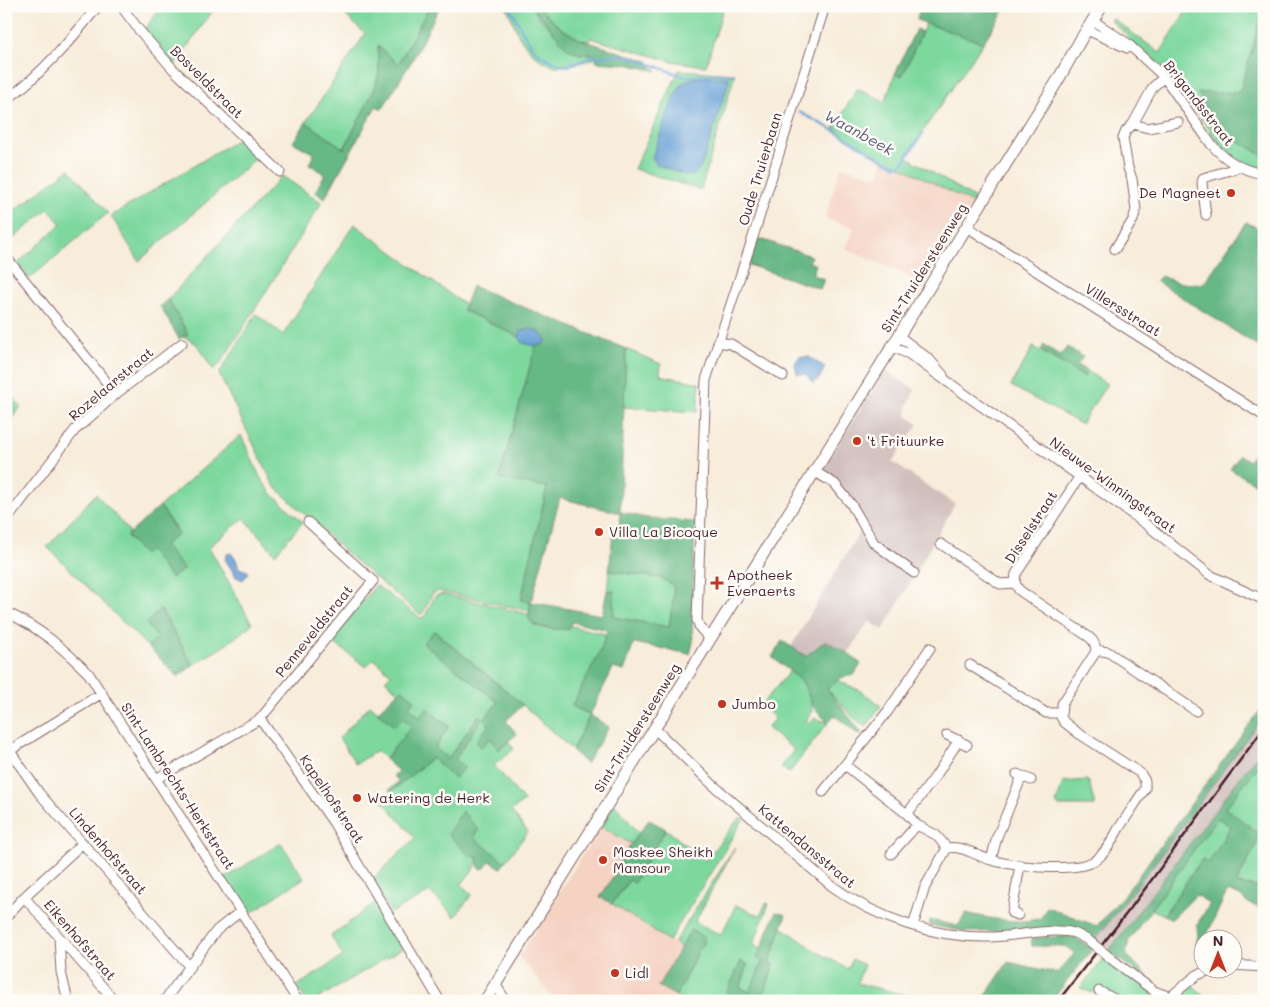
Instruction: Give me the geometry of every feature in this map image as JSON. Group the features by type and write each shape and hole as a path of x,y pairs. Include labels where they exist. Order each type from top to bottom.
{"main road":[{"name":"Sint-Truidersteenweg","path":"1093,27 1102,6"},
{"name":"Sint-Truidersteenweg","path":"485,1001 1058,80 1108,6"}],"street":[{"path":"6,100 30,82 98,6"},
{"name":"Bosveldstraat","path":"121,6 173,69 280,172"},
{"name":"Oude Truierbaan","path":"710,639 700,628 697,620 705,385 710,364 753,237 825,6"},
{"name":"Brigandsstraat","path":"1093,27 1138,53 1164,77 1220,154 1240,167 1264,174"},
{"path":"1115,249 1133,220 1136,210 1132,179 1128,168 1123,138 1126,131 1133,124 1153,87 1164,77"},
{"path":"1133,124 1148,128 1178,122"},
{"path":"1206,215 1203,178 1240,167"},
{"name":"Villersstraat","path":"966,227 1264,416"},
{"path":"6,257 116,394"},
{"name":"Nieuwe-Winningstraat","path":"899,336 929,359 950,383"},
{"path":"718,340 731,344 783,376"},
{"name":"Rozelaarstraat","path":"6,521 75,430 116,394 182,343"},
{"name":"Nieuwe-Winningstraat","path":"892,347 909,354 1080,476 1210,575 1264,600"},
{"path":"814,471 835,484 851,504 874,543 914,573"},
{"name":"Disselstraat","path":"1080,476 1016,574 1015,583 1019,590 1092,639 1096,650"},
{"name":"Penneveldstraat","path":"260,719 372,581 308,522"},
{"path":"941,544 1000,584 1015,583"},
{"name":"Sint-Lambrechts-Herkstraat","path":"6,612 50,638 89,674 298,1001"},
{"path":"823,792 888,711 930,648"},
{"path":"913,926 925,888 947,848 956,846 991,860 1020,865 1076,867 1088,864 1106,849 1145,789 1145,781 1140,774 1064,722 1060,714 1062,704 1096,650 1108,652 1196,711"},
{"path":"970,665 1046,713 1060,714"},
{"path":"8,752 102,693"},
{"path":"156,779 260,719"},
{"name":"Kapelhofstraat","path":"260,719 333,822 440,1001"},
{"name":"Kattendansstraat","path":"654,728 713,785 832,886 850,900 881,915 950,936 991,937 1060,932 1073,933 1088,940 1154,991 1170,999 1192,979"},
{"path":"907,814 963,743 947,735"},
{"name":"Lindenhofstraat","path":"8,752 39,793 189,966"},
{"path":"845,764 907,814 917,825 936,835 947,848"},
{"path":"991,860 997,837 1023,776"},
{"path":"891,854 917,825"},
{"path":"6,917 83,843"},
{"path":"1018,915 1012,913 1020,865"},
{"name":"Eikenhofstraat","path":"24,898 115,1001"},
{"path":"164,1001 217,930 241,911"},
{"path":"59,937 60,972 68,1001"},
{"path":"1242,966 1264,967"},
{"path":"495,984 506,1001"},
{"path":"1099,991 1118,1001"}],"shaded area":[{"path":"884,160 896,164 972,203 922,286 902,273 846,249 854,228 825,218 841,167 878,176"},
{"path":"885,370 915,390 907,406 908,417 918,424 892,462 955,504 883,630 869,621 848,653 825,642 806,656 791,647 861,529 836,489 827,481 817,478"},
{"path":"1264,715 1264,746 1108,952 1094,941 1160,856"},
{"path":"601,826 631,844 619,860 623,863 600,898 681,947 658,986 684,1001 556,1001 519,957"}],"green space":[{"path":"162,6 216,6 174,66 144,30"},
{"path":"336,6 430,6 398,64 378,46 379,72 375,88 344,149 306,122 365,34"},
{"path":"430,6 440,6 413,59 382,109 376,106 325,198 315,192 325,174 309,164 314,154 293,142 306,122 344,149 375,88 379,72 378,46 398,64"},
{"path":"505,6 531,6 541,20 579,54 593,54 597,58 564,66 555,66 544,62 521,39"},
{"path":"531,6 538,6 560,28 579,39 648,61 650,66 657,71 626,64 596,62 597,58 593,54 579,54 568,49"},
{"path":"538,6 724,6 706,66 703,66 671,61 590,38 588,42 573,36"},
{"path":"920,6 1007,6 983,43 917,20"},
{"path":"1189,6 1264,6 1240,92 1198,93 1252,149 1264,157 1264,168 1247,164 1224,150 1159,63 1131,43 1126,34 1110,20 1112,18 1160,53"},
{"path":"1264,9 1264,157 1217,130 1198,93 1240,92"},
{"path":"926,23 983,43 906,156 975,199 972,203 871,153 834,128 857,89 885,102 895,74 902,76"},
{"path":"916,29 922,32 902,76 895,74"},
{"path":"679,70 735,74 701,190 634,169"},
{"path":"240,138 259,156 139,261 111,216"},
{"path":"69,169 108,213 29,279 17,264 61,224 48,209 6,245 6,217"},
{"path":"282,176 321,202 321,204 240,333 214,370 195,343 183,337 188,334 168,299"},
{"path":"1246,222 1258,228 1257,246 1264,248 1264,350 1156,281 1161,276 1182,283 1204,283"},
{"path":"354,224 465,305 463,310 536,345 499,479 547,487 521,600 531,602 529,611 439,591 433,593 422,614 419,614 352,558 274,486 219,374 256,314 283,335"},
{"path":"758,238 811,256 809,262 816,265 812,275 824,279 820,289 749,265"},
{"path":"472,286 626,349 620,512 646,518 695,522 693,643 690,654 634,643 624,671 613,668 590,715 572,706 601,650 607,630 572,622 568,629 555,629 536,625 530,621 531,602 521,600 547,487 499,479 536,345 463,310","holes":["560,498 620,513 619,533 613,533 609,571 660,578 673,585 674,593 669,627 614,617 614,591 607,591 602,615 531,602"]},
{"path":"168,299 188,334 179,339 160,306"},
{"path":"1044,345 1061,356 1067,347 1083,357 1077,365 1087,371 1084,377 1041,350"},
{"path":"1033,347 1084,376 1087,371 1107,384 1081,424 1011,386"},
{"path":"626,349 661,364 660,375 700,383 697,412 624,407"},
{"path":"6,390 21,407 6,425"},
{"path":"241,435 260,477 272,494 303,522 275,554 244,518 209,547 252,624 227,644 193,665 161,609 157,637 148,647 47,547 96,494 130,532 127,536 144,554 149,550 172,578 164,545 178,533 160,506"},
{"path":"1264,438 1264,489 1230,469 1240,455 1249,461"},
{"path":"160,506 178,534 164,545 184,569 171,578 149,550 144,555 127,536"},
{"path":"609,571 660,578 673,585 674,593 669,627 614,617 614,591 607,591"},
{"path":"376,585 420,618 424,617 435,596 443,594 528,614 531,622 537,626 551,629 568,629 571,626 606,634 601,650 572,706 590,715 572,750 523,705 435,631 424,643 498,702 484,719 489,724 491,738 498,750 509,742 514,749 494,765 524,801 511,811 528,832 505,862 472,837 462,811 478,863 461,885 472,894 455,917 430,892 391,913 372,880 415,838 382,800 432,757 454,778 455,759 479,715 448,759 435,748 449,726 427,709 420,717 409,707 415,700 402,689 399,692 385,680 391,674 374,659 366,667 330,640"},
{"path":"160,609 193,665 178,677 148,647 157,637 146,623"},
{"path":"434,631 523,705 506,721 517,734 498,750 491,738 481,747 476,742 489,725 484,720 498,702 423,643"},
{"path":"782,641 806,656 825,641 848,653 861,664 854,675 841,678 827,689 862,733 859,735 834,715 828,723 812,705 803,682 772,657"},
{"path":"790,671 804,684 811,699 812,713 806,720 810,723 815,718 828,723 789,773 781,767 794,750 767,728 775,718 761,705"},
{"path":"837,680 861,691 881,706 866,727 853,717 827,689"},
{"path":"402,689 415,700 409,707 420,717 427,709 449,726 435,747 448,759 479,715 482,718 455,759 465,768 454,778 432,758 391,792 389,790 399,781 393,776 398,771 385,759 412,726 403,719 394,726 377,712"},
{"path":"370,705 394,726 403,719 413,726 385,759 377,751 356,764 339,738"},
{"path":"1264,705 1264,715 1160,856 1094,941 1087,935 1017,931 967,932 929,925 930,920 958,926 966,913 1004,920 1033,920 1041,918 1047,907 1097,926 1128,890"},
{"path":"590,715 609,727 586,764 572,750"},
{"path":"1264,746 1264,759 1225,808 1261,835 1236,884 1264,888 1264,910 1228,891 1208,930 1197,930 1199,921 1210,904 1196,895 1172,919 1164,915 1202,859 1209,863 1231,826 1217,818 1129,940 1126,954 1147,975 1147,979 1108,952"},
{"path":"1264,759 1264,888 1236,884 1261,835 1225,808"},
{"path":"1087,780 1095,806 1058,806 1056,804 1063,782"},
{"path":"614,804 639,833 631,844 601,826"},
{"path":"462,811 479,830 473,837 505,862 501,868 490,861 485,868 479,868 477,856 470,857 448,834"},
{"path":"740,817 743,820 669,941 612,904 629,880 634,882 666,829 705,861"},
{"path":"1217,818 1231,825 1209,864 1202,859 1164,915 1151,909"},
{"path":"649,820 666,829 634,883 629,880 612,904 600,897 622,864 619,860"},
{"path":"281,843 304,878 249,914 225,878"},
{"path":"735,847 695,922 721,935 736,905 760,916 766,903 769,904 753,945 761,948 757,958 763,960 750,992 740,988 748,965 741,961 723,1001 684,1001 676,996 705,938 691,930 681,947 674,943"},
{"path":"376,902 403,948 314,1001 306,1001 297,986 343,956 331,936"},
{"path":"776,912 786,915 769,963 774,964 761,1001 723,1001 741,961 748,965 740,988 750,992 763,960 757,958"},
{"path":"782,927 816,951 848,969 852,959 864,965 857,983 929,1001 761,1001 774,965 769,964"},
{"path":"691,930 705,938 676,996 658,986"},
{"path":"1067,936 1077,939 1093,949 1051,1001 982,1001 1008,962 1057,973 1075,953 1065,946 1032,946 1031,938"},
{"path":"1104,958 1166,1001 1125,1001 1099,988 1093,993 1080,988"},
{"path":"1192,984 1208,1001 1174,1001"}],"water":[{"path":"703,77 730,78 702,165 694,175 685,175 657,165 652,157 680,86 686,81"},
{"path":"530,329 540,333 546,342 534,346 522,342 519,337 521,331"},
{"path":"799,357 809,357 825,367 819,379 813,383 806,374 797,374 795,363"},
{"path":"231,553 235,557 239,568 248,571 247,576 243,580 236,577 225,559 227,554"}],"waterway":[{"name":"Waanbeek","path":"508,6 532,47 538,53 556,63 569,66 574,62 590,57 625,55 686,77 733,75"},
{"name":"Waanbeek","path":"799,112 897,166 903,163 923,133"}],"railway":[{"path":"1058,1001 1130,909 1264,728"}],"place":[{"name":"De Magneet","path":"1231,193"},
{"name":"'t Frituurke","path":"857,441"},
{"name":"Villa La Bicoque","path":"599,532"},
{"name":"Apotheek Everaerts","path":"717,583"},
{"name":"Jumbo","path":"722,704"},
{"name":"Watering de Herk","path":"357,798"},
{"name":"Moskee Sheikh Mansour","path":"603,860"},
{"name":"Lidl","path":"615,973"}]}
